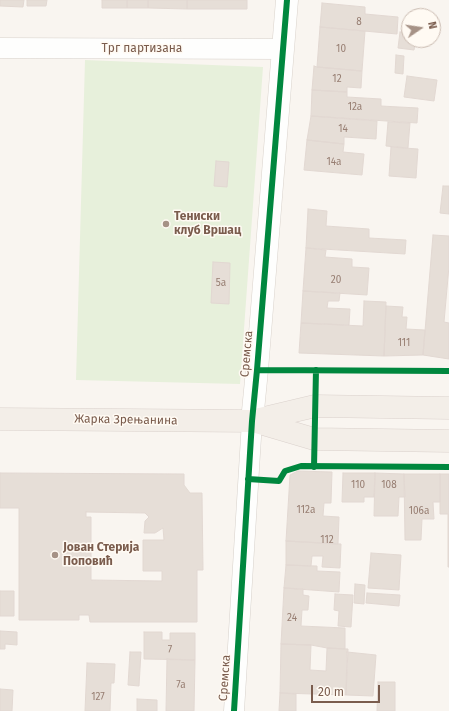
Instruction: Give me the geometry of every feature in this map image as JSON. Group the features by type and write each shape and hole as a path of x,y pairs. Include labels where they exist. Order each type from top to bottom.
{"main road":[{"name":"Жарка Зрењанина","path":"0,419 252,421 315,406 449,408"},
{"name":"Жарка Зрењанина","path":"252,421 314,439 449,441"}],"street":[{"name":"Сремска","path":"234,711 252,421 287,0"},
{"name":"Трг партизана","path":"0,48 283,49"}],"green space":[{"name":"Тениски клуб Вршац","path":"85,60 263,67 240,384 76,380"}],"building":[{"path":"0,0 24,0 23,7 0,6"},
{"path":"27,0 47,0 46,6 27,6"},
{"path":"102,0 127,0 127,8 102,8"},
{"path":"127,0 148,0 148,8 127,8"},
{"path":"148,0 187,0 187,9 148,8"},
{"path":"187,0 247,0 247,9 187,9"},
{"path":"322,3 365,7 365,14 398,17 397,34 320,27"},
{"path":"320,27 365,31 362,71 317,67"},
{"path":"400,32 401,48 414,48 414,50 398,48"},
{"path":"396,55 404,56 403,74 395,73"},
{"path":"314,66 362,71 361,88 347,87 347,92 312,90"},
{"path":"407,76 437,80 434,101 404,97"},
{"path":"312,90 347,92 347,97 381,99 381,106 418,108 417,123 311,116"},
{"path":"311,116 377,121 376,139 344,137 344,144 307,140"},
{"path":"388,122 410,123 408,148 386,146"},
{"path":"307,140 344,144 343,152 364,154 362,175 304,170"},
{"path":"391,147 418,149 416,178 389,176"},
{"path":"216,161 229,162 227,187 214,186"},
{"path":"443,186 449,186 449,214 440,213"},
{"path":"308,209 327,211 326,226 369,229 369,238 406,240 405,254 306,248"},
{"path":"433,235 449,236 449,266 444,322 449,323 449,359 423,355"},
{"path":"306,248 326,250 325,257 352,259 352,267 369,268 367,295 303,291"},
{"path":"213,262 230,263 229,304 211,303"},
{"path":"303,291 340,293 339,301 328,301 327,308 350,309 349,325 301,323"},
{"path":"364,301 386,302 384,356 299,353 301,323 363,326"},
{"path":"386,306 403,307 402,317 407,317 406,329 425,330 423,355 384,356"},
{"path":"298,471 332,472 331,503 324,503 323,516 339,517 338,544 286,541 290,475"},
{"name":"Јован Стерија Поповић","path":"0,473 184,474 184,485 190,493 202,493 203,570 197,570 197,622 90,622 89,615 79,615 79,620 19,620 19,508 0,508","holes":["86,512 145,513 149,517 145,521 144,533 155,533 163,528 164,540 143,540 143,571 162,571 162,581 91,580 91,517 86,517"]},
{"path":"343,473 375,473 374,497 364,497 364,502 342,502"},
{"path":"375,473 404,474 405,497 399,497 398,516 374,516"},
{"path":"404,474 440,474 440,502 433,502 434,519 422,519 421,540 405,540"},
{"path":"440,474 449,474 449,567 448,514 440,514"},
{"path":"286,541 341,544 340,568 322,567 323,556 312,556 311,566 286,565"},
{"path":"371,553 401,555 399,590 368,588"},
{"path":"286,565 317,566 317,571 340,572 339,592 284,588"},
{"path":"355,584 365,585 364,604 354,603"},
{"path":"284,588 303,589 303,595 309,596 308,610 302,610 301,626 345,628 345,649 311,645 281,644"},
{"path":"0,591 14,591 14,616 0,616"},
{"path":"367,593 400,595 399,606 366,603"},
{"path":"335,594 353,595 351,627 338,626 339,611 334,610"},
{"path":"0,631 17,632 17,645 5,644 5,649 0,649"},
{"path":"144,632 162,632 162,640 170,640 170,633 195,633 195,660 144,659"},
{"path":"281,644 311,645 310,670 326,671 327,648 348,649 346,695 280,693"},
{"path":"130,652 141,652 139,686 128,685"},
{"path":"347,652 376,655 373,696 346,695"},
{"path":"167,659 195,660 194,711 166,711"},
{"path":"87,663 115,664 114,683 111,683 110,711 85,711"},
{"path":"378,682 395,682 395,711 377,711"},
{"path":"0,689 13,690 12,711 0,711"},
{"path":"280,693 296,694 296,711 279,711"},
{"path":"137,699 157,700 157,711 137,711"}],"cycle path":[{"path":"234,711 252,421 287,0"},
{"path":"257,370 449,371"},
{"path":"314,467 316,370"},
{"path":"248,479 279,481 285,471 301,466 449,467"}],"place":[{"name":"Тениски клуб Вршац","path":"166,224"},
{"name":"Јован Стерија Поповић","path":"55,555"}]}
